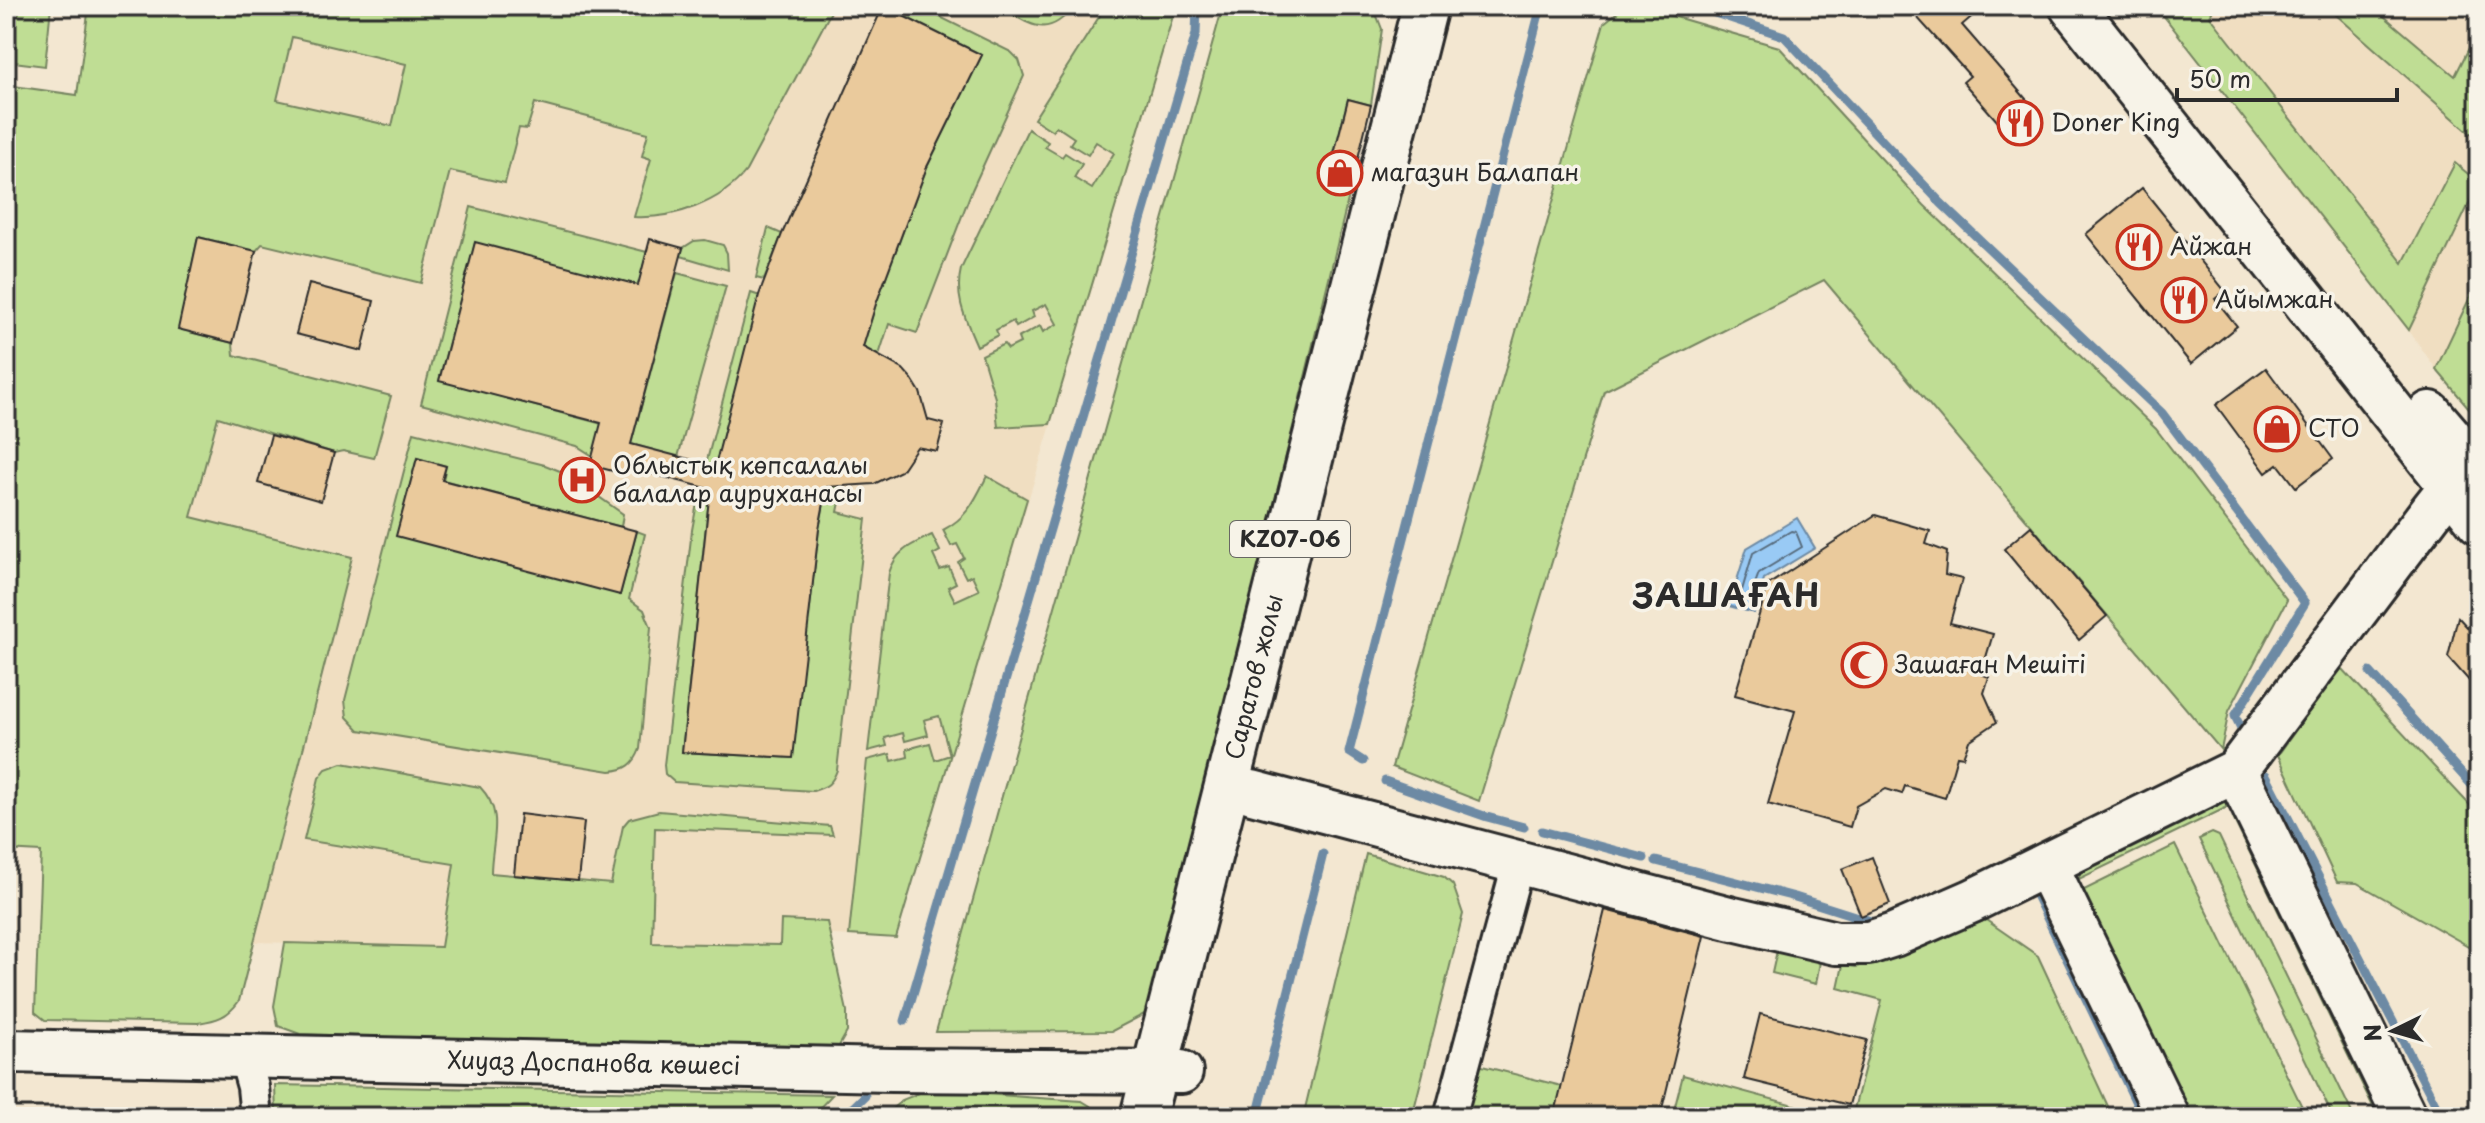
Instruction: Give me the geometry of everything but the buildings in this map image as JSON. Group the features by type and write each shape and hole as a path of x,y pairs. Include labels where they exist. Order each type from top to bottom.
{"main road":[{"name":"Саратов жолы","path":"1170,1117 1168,1072 1425,6"},
{"name":"Саратов жолы","path":"1143,1117 1168,1072 1252,792 1451,6"},
{"path":"2072,6 2468,475"},
{"path":"2104,6 2403,382 2468,475 2479,521"},
{"path":"1252,792 1729,918 1847,944 1869,943 1894,935 2046,865 2236,771 2468,475"},
{"path":"2236,771 2405,1117"},
{"path":"2046,865 2168,1117"},
{"name":"Хиуаз Доспанова көшесі","path":"6,1051 891,1070 1168,1072"}],"street":[{"path":"1450,1117 1518,864"},
{"path":"244,1055 253,1087 256,1117"}],"shaded area":[{"name":"Облыстық көпсалалы балалар ауруханасы","path":"192,6 1147,6 1166,44 896,938 790,933 787,965 441,947 38,936 41,852 6,850"},
{"path":"2156,6 2479,6 2479,420 2436,369 2395,311"}],"green space":[{"path":"6,6 51,6 45,66 6,61"},
{"path":"89,6 834,6 746,171 723,192 695,207 664,215 634,217 651,159 642,156 648,133 535,103 527,129 519,128 505,183 450,171 421,283 262,244 256,251 198,237 179,329 233,343 234,355 391,396 374,458 343,451 334,453 218,417 191,517 352,557 239,1001 222,1017 198,1023 45,1020 35,1012 41,852 6,850 6,85 77,95","holes":["292,37 406,64 392,126 277,100"]},
{"path":"883,6 918,6 1011,52 1019,60 1024,76 972,190 917,333 889,324 879,355 862,350 876,304 927,167 982,55"},
{"path":"997,6 1074,6 1055,24 1037,26"},
{"path":"1106,6 1176,6 1050,424 998,427 995,398 982,355 1004,344 1008,349 1020,343 1018,338 1040,326 1043,332 1057,324 1046,304 1032,311 1034,317 1016,327 1013,321 996,330 998,335 977,346 960,299 961,269 1028,129 1048,142 1045,147 1062,157 1065,153 1082,164 1074,178 1092,189 1114,153 1096,142 1088,155 1070,144 1074,138 1056,126 1053,131 1034,119"},
{"path":"1223,6 1373,6 1382,29 1371,105 1348,99 1326,185 1350,191 1152,1010 1112,1031 936,1032"},
{"path":"1625,6 1650,6 1655,11 1779,47 1924,205 2156,429 2287,600 2229,711 2221,750 1824,280 1604,391 1479,801 1392,767 1604,23"},
{"path":"2156,6 2215,6 2210,16 2403,263 2455,163 2479,183 2409,330"},
{"path":"2326,6 2372,6 2455,76 2479,28 2479,133 2470,133"},
{"path":"471,207 647,252 642,271 644,287 475,243 439,380 606,425 593,456 577,446 421,404"},
{"path":"768,228 782,234 764,280 756,278"},
{"path":"705,240 723,245 728,270 681,256 683,248 694,241"},
{"path":"677,273 726,286 678,457 631,444"},
{"path":"2479,278 2479,420 2436,369"},
{"path":"751,293 760,296 715,467 706,464"},
{"path":"414,432 545,465 565,473 623,514 621,527 443,480 446,466 417,458 397,535 620,594 637,531 645,534 629,599 644,610 651,627 640,749 629,766 610,771 359,730 347,717 345,700"},
{"path":"987,476 1027,499 896,938 849,935 867,760 890,754 892,761 908,757 907,749 930,743 935,760 950,755 939,716 924,720 928,735 905,741 903,733 885,738 887,746 868,751 889,573 900,554 932,535 940,551 933,555 940,570 949,567 956,583 948,587 955,601 979,590 972,575 966,578 958,562 964,558 957,544 951,546 943,530 965,514"},
{"path":"828,484 843,487 838,512 866,519 837,770 833,779 813,791 674,782 665,774 664,765 692,530 700,487 710,489 682,752 792,758 819,529"},
{"path":"2341,667 2479,815 2479,952 2357,883 2337,882 2278,755"},
{"path":"342,763 480,787 493,807 495,817 491,873 611,884 623,826 629,819 659,811 830,826 833,835 655,828 652,943 780,945 781,920 827,922 847,1011 847,1032 839,1046 805,1052 300,1034 278,1026 274,1006 285,943 441,947 454,864 304,840 319,778 326,769"},
{"path":"2223,800 2238,802 2077,880 2083,870"},
{"path":"2244,813 2390,1117 2378,1117 2233,818"},
{"path":"2212,833 2219,836 2354,1117 2333,1117 2199,839"},
{"path":"2175,845 2307,1117 2184,1117 2078,893"},
{"path":"1366,854 1444,877 1453,885 1463,914 1412,1117 1303,1117"},
{"path":"1986,920 2038,956 2113,1117 1852,1117 1882,1000 1838,988 1843,965 1856,967 1871,963"},
{"path":"1778,946 1821,956 1816,984 1772,973"},
{"path":"1478,1065 1673,1114 1683,1075 1838,1117 1581,1117 1550,1109 1547,1117 1465,1117"},
{"path":"275,1085 832,1095 811,1117 276,1117"},
{"path":"927,1090 1082,1101 1103,1117 883,1117 902,1100"}],"water":[{"path":"1797,518 1815,548 1764,579 1754,613 1729,606 1747,548"}],"waterway":[{"path":"905,1021 1196,34 1197,6"},
{"path":"1363,761 1349,752 1541,6"},
{"path":"1694,6 1784,36 1941,203 2162,413 2305,603 2235,716 2243,732"},
{"path":"2370,672 2479,793"},
{"path":"2266,775 2442,1117"},
{"path":"1385,781 1524,827"},
{"path":"1542,831 1644,858"},
{"path":"1257,1117 1323,854"},
{"path":"1656,861 1795,897 1880,924"},
{"path":"2036,895 2143,1117"},
{"path":"843,1117 865,1096"}],"place":[{"name":"Doner King","path":"2020,123"},
{"name":"магазин Балапан","path":"1340,173"},
{"name":"Айжан","path":"2139,247"},
{"name":"Айымжан","path":"2184,300"},
{"name":"СТО","path":"2277,429"},
{"name":"Облыстық көпсалалы балалар ауруханасы","path":"582,480"},
{"name":"Зашаған Мешіті","path":"1864,665"}],"district":[{"name":"ЗАШАҒАН","path":"1727,596"}]}
